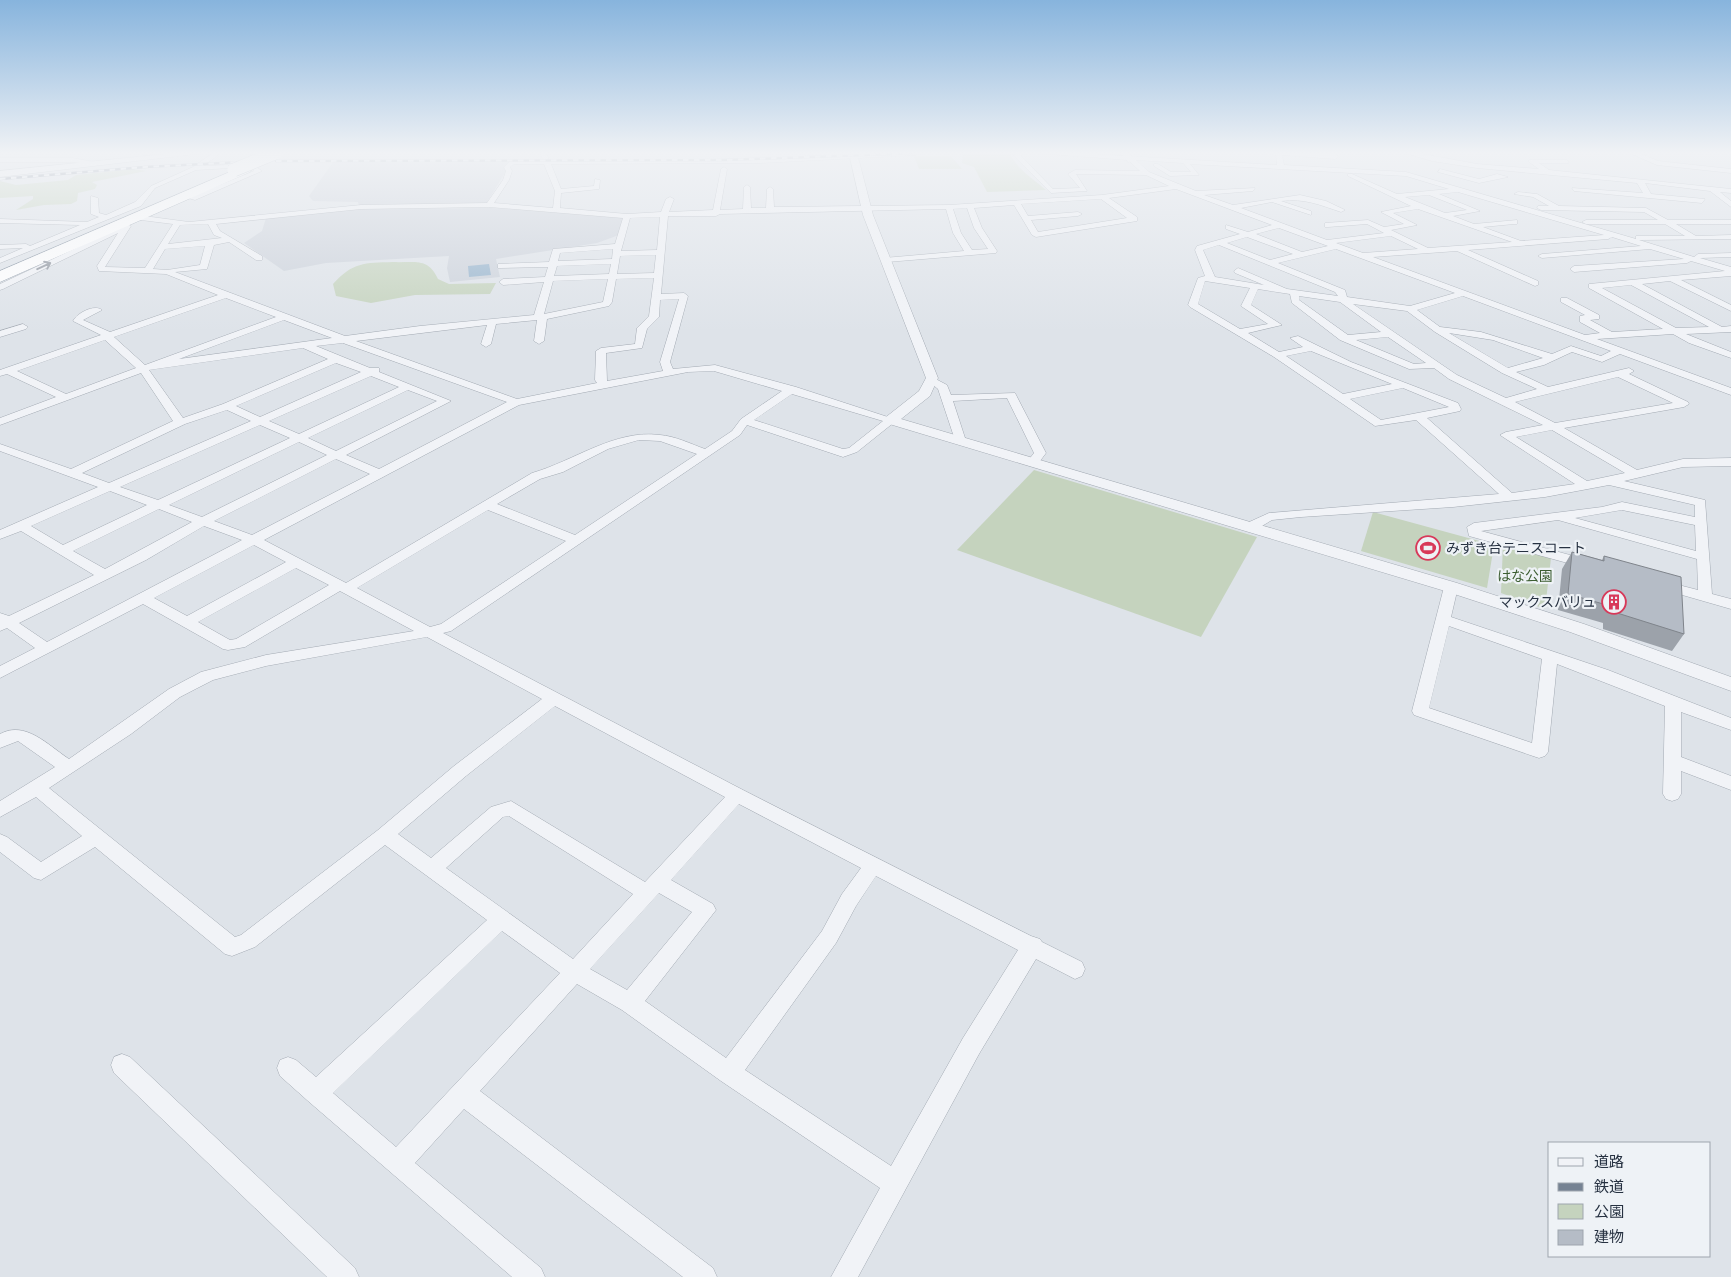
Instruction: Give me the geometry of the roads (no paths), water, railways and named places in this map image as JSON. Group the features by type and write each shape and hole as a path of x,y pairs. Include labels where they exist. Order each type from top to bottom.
{"highway":[{"path":"0,270 137,213"},
{"path":"0,277 144,213"}],"street":[{"path":"95,213 106,217"},
{"path":"0,261 117,213"},
{"path":"0,287 157,213"},
{"path":"144,218 177,224 305,213"},
{"path":"579,213 628,216 731,213"},
{"path":"745,421 843,453 853,450 925,393 932,380 930,367 868,213"},
{"path":"950,213 957,234 970,254"},
{"path":"887,260 993,251 978,228 972,213"},
{"path":"1023,213 1036,235 1092,224 1134,219 1125,213"},
{"path":"1248,213 1731,392"},
{"path":"1300,214 1311,213"},
{"path":"1328,226 1389,213"},
{"path":"1434,213 1522,243"},
{"path":"1443,216 1465,213"},
{"path":"1538,213 1686,256 1731,272"},
{"path":"1651,213 1696,238"},
{"path":"1026,218 1078,214 1092,224"},
{"path":"604,385 600,380 601,352 639,346 642,328 654,316 664,215"},
{"path":"1375,215 1382,229 1427,250"},
{"path":"1375,215 1412,225 1382,229"},
{"path":"147,367 420,329 541,317 606,304 628,216"},
{"path":"0,221 90,224"},
{"path":"211,222 216,232 259,258"},
{"path":"1473,226 1514,222"},
{"path":"1572,222 1731,222"},
{"path":"148,270 177,224"},
{"path":"1211,279 1199,250 1280,225"},
{"path":"1228,226 1302,255"},
{"path":"120,229 124,230 101,266 102,269 165,271 204,267 210,243"},
{"path":"1327,242 1392,234"},
{"path":"1362,256 1621,237 1731,237"},
{"path":"162,247 210,243 230,239"},
{"path":"1221,243 1342,292 1343,300 1453,377 1505,401 1552,426 1635,474"},
{"path":"1511,244 1608,283"},
{"path":"0,247 38,245"},
{"path":"1337,246 1238,271 1290,292 1295,301 1343,338 1413,367 1436,365"},
{"path":"1458,248 1535,284"},
{"path":"1542,256 1656,248"},
{"path":"539,341 541,317 556,251 617,254 661,252"},
{"path":"501,266 553,264 617,254"},
{"path":"1686,256 1731,255"},
{"path":"1565,266 1698,260"},
{"path":"165,271 345,340 516,402"},
{"path":"1731,272 1592,286 1692,341 1731,355"},
{"path":"503,282 659,274"},
{"path":"1711,275 1731,285"},
{"path":"1295,338 1312,348 1373,376 1405,385 1454,405 1456,409 1379,424 1278,355 1193,305 1202,278 1410,309 1463,293"},
{"path":"1670,278 1731,308"},
{"path":"1631,282 1726,329"},
{"path":"1238,332 1276,325 1246,306 1255,286"},
{"path":"7,370 228,294"},
{"path":"657,297 684,296 665,362 669,373"},
{"path":"1564,300 1596,317 1583,318 1583,320 1610,335"},
{"path":"1410,309 1438,330 1506,371 1547,390"},
{"path":"97,310 80,317 78,321 108,336 147,367 175,417 180,422"},
{"path":"3,419 66,398 286,316"},
{"path":"486,344 492,323"},
{"path":"0,334 23,327"},
{"path":"1438,330 1450,329 1492,338 1553,358"},
{"path":"1584,338 1726,329"},
{"path":"1343,338 1390,334"},
{"path":"2,621 141,558 203,521 446,401 307,346"},
{"path":"1278,355 1312,348"},
{"path":"1506,371 1553,358 1571,349 1602,359 1619,351"},
{"path":"72,473 180,422 227,406 336,359"},
{"path":"0,535 400,359"},
{"path":"0,361 7,370 66,398"},
{"path":"1505,401 1656,364"},
{"path":"0,673 516,402 669,373 715,368 792,389 1451,587 1577,628 1731,684"},
{"path":"1585,485 1506,435 1684,404 1619,373"},
{"path":"932,380 944,387 960,440"},
{"path":"1341,398 1405,385"},
{"path":"61,550 408,386"},
{"path":"0,810 68,767 192,683 206,677 238,667 446,628 736,433 745,421 792,389"},
{"path":"947,398 1011,395 1040,453 1033,462"},
{"path":"227,406 381,474"},
{"path":"1418,416 1509,497"},
{"path":"144,599 228,645 240,643 343,587 536,476 559,469 604,447 639,437 661,438 706,453"},
{"path":"0,447 254,540 555,697 737,795 1033,945 1075,969"},
{"path":"1252,526 1269,517 1301,512 1453,503 1509,497 1608,481 1683,463 1731,462"},
{"path":"1608,481 1702,503 1705,597"},
{"path":"487,505 575,540"},
{"path":"1599,568 1474,533 1474,527 1602,511 1622,506 1702,522"},
{"path":"1557,517 1704,557"},
{"path":"22,526 104,574"},
{"path":"187,622 297,562"},
{"path":"1647,581 1731,604"},
{"path":"1451,587 1420,711 1539,752 1550,656"},
{"path":"1443,619 1550,656 1731,724"},
{"path":"2,621 47,649"},
{"path":"36,788 232,948 248,941 555,697"},
{"path":"1672,794 1673,702"},
{"path":"0,742 12,736 21,735 68,767"},
{"path":"1672,761 1731,783"},
{"path":"397,1164 737,795"},
{"path":"432,868 497,812 511,808 653,887 706,910 630,1003"},
{"path":"385,834 500,920 575,972 630,1003 729,1073 896,1184"},
{"path":"0,842 40,872 96,837"},
{"path":"729,1073 829,937 849,900 874,864"},
{"path":"316,1093 500,920"},
{"path":"844,1277 971,1046 1033,945"},
{"path":"122,1065 346,1277"},
{"path":"288,1068 397,1164 532,1277"},
{"path":"463,1093 704,1277"}],"water":[{"path":"489,264 491,275 469,277 468,266"}],"place":[{"name":"みずき台テニスコート","path":"1428,548"},
{"name":"マックスバリュ","path":"1614,602"}],"park label":[{"name":"はな公園","path":"1525,576"}]}
